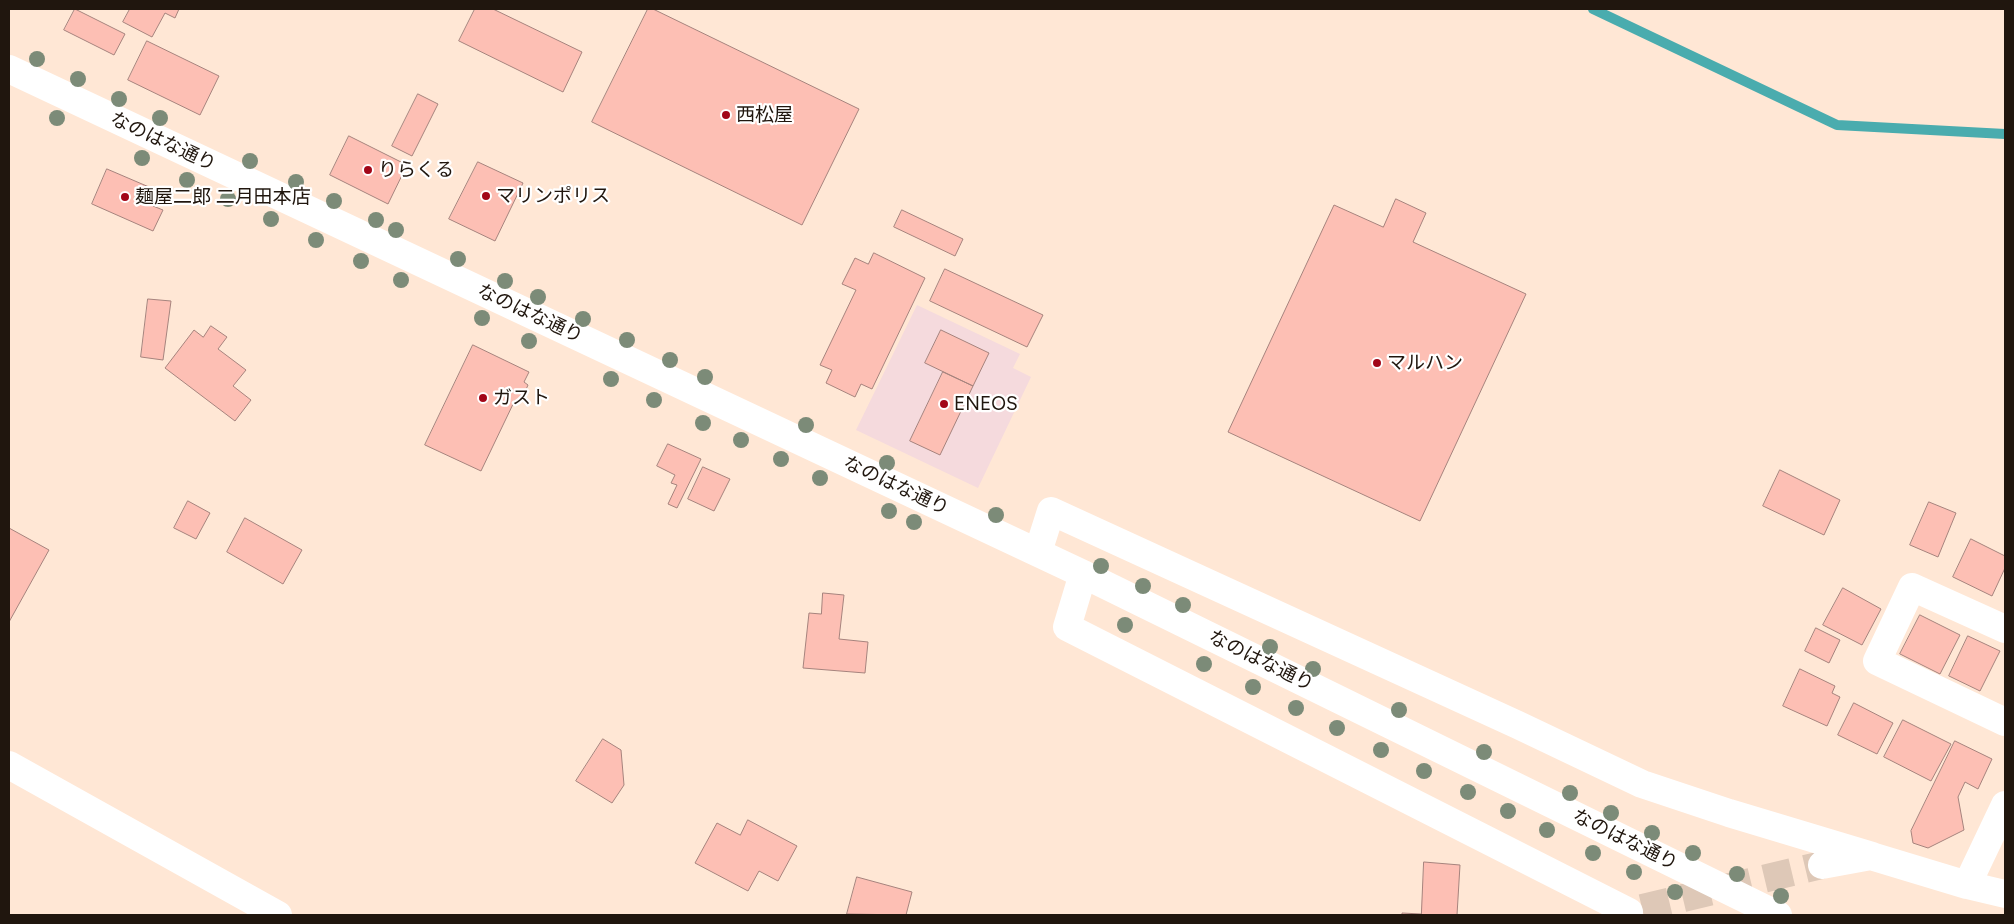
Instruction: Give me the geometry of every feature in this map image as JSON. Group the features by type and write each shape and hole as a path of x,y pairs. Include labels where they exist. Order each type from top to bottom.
{"street":[{"name":"なのはな通り","path":"9,69 1038,552 1778,915"},
{"path":"1038,552 1050,511 1509,721 1642,784 1729,813 1967,885 2005,894"},
{"path":"1083,574 1067,627 1632,912"},
{"path":"2005,629 1912,587 1877,661 2005,722"},
{"path":"9,765 278,915"},
{"path":"1967,885 2005,805"},
{"path":"1822,865 1872,856"}],"shaded area":[{"name":"ENEOS","path":"917,305 1020,354 1013,368 1031,377 978,488 856,430"}],"building":[{"path":"75,9 125,34 114,55 64,30"},
{"path":"130,9 179,9 175,18 165,13 152,37 123,22"},
{"path":"475,9 493,9 582,52 563,92 459,41"},
{"name":"西松屋","path":"648,9 653,9 859,109 802,225 592,122"},
{"path":"147,41 219,76 200,115 128,80"},
{"path":"418,94 438,104 412,156 392,146"},
{"name":"りらくる","path":"349,136 407,165 388,204 330,175"},
{"path":"478,162 523,183 495,241 449,219"},
{"name":"麺屋二郎 二月田本店","path":"107,169 156,190 153,206 163,210 153,231 92,204"},
{"name":"マルハン","path":"1396,199 1426,213 1413,242 1526,294 1420,521 1228,432 1334,205 1383,227"},
{"path":"902,210 963,239 955,256 894,227"},
{"path":"874,253 925,278 872,389 861,384 855,397 826,383 832,370 820,365 856,290 842,284 855,258 868,264"},
{"path":"945,269 1043,315 1027,347 930,301"},
{"path":"148,299 171,301 163,360 141,357"},
{"path":"211,326 227,337 218,349 246,370 233,386 251,400 235,421 165,368 194,330 203,337"},
{"path":"941,330 989,353 973,386 925,363"},
{"path":"473,345 529,372 524,382 528,385 520,403 515,400 481,471 425,445"},
{"path":"943,372 973,386 940,455 910,441"},
{"path":"668,444 701,459 677,508 668,504 677,485 671,483 675,475 657,466"},
{"path":"703,467 730,479 714,511 688,499"},
{"path":"1780,470 1840,500 1824,535 1763,506"},
{"path":"188,501 210,513 196,539 174,528"},
{"path":"1929,502 1956,513 1938,557 1910,545"},
{"path":"245,518 302,550 283,584 227,552"},
{"path":"9,528 49,550 9,622"},
{"path":"1971,539 2005,556 2005,568 1992,596 1953,577"},
{"path":"1843,588 1881,609 1862,645 1823,625"},
{"path":"823,593 844,595 839,639 868,642 865,673 803,668 809,613 821,614"},
{"path":"1920,615 1960,635 1940,674 1900,654"},
{"path":"1816,628 1840,640 1829,663 1805,651"},
{"path":"1968,636 2000,651 1980,691 1949,676"},
{"path":"1800,669 1835,686 1832,693 1840,697 1827,726 1783,706"},
{"path":"1854,703 1893,723 1877,754 1838,735"},
{"path":"1903,720 1951,744 1931,781 1884,757"},
{"path":"603,739 621,750 624,785 612,803 576,781"},
{"path":"1955,741 1992,759 1978,789 1965,782 1958,797 1964,830 1928,848 1913,843 1911,831"},
{"path":"748,820 797,846 778,881 759,871 748,891 695,863 717,823 740,835"},
{"path":"1424,862 1460,865 1457,915 1402,915 1402,913 1421,914"},
{"path":"857,877 912,892 906,915 847,914"}],"waterway":[{"path":"1593,9 1837,125 2005,134"}],"tunnel":[{"path":"1642,908 1822,865"}],"place":[{"name":"西松屋","path":"726,115"},
{"name":"りらくる","path":"368,170"},
{"name":"マリンポリス","path":"486,196"},
{"name":"麺屋二郎 二月田本店","path":"125,197"},
{"name":"マルハン","path":"1377,363"},
{"name":"ガスト","path":"483,398"},
{"name":"ENEOS","path":"944,404"}]}
